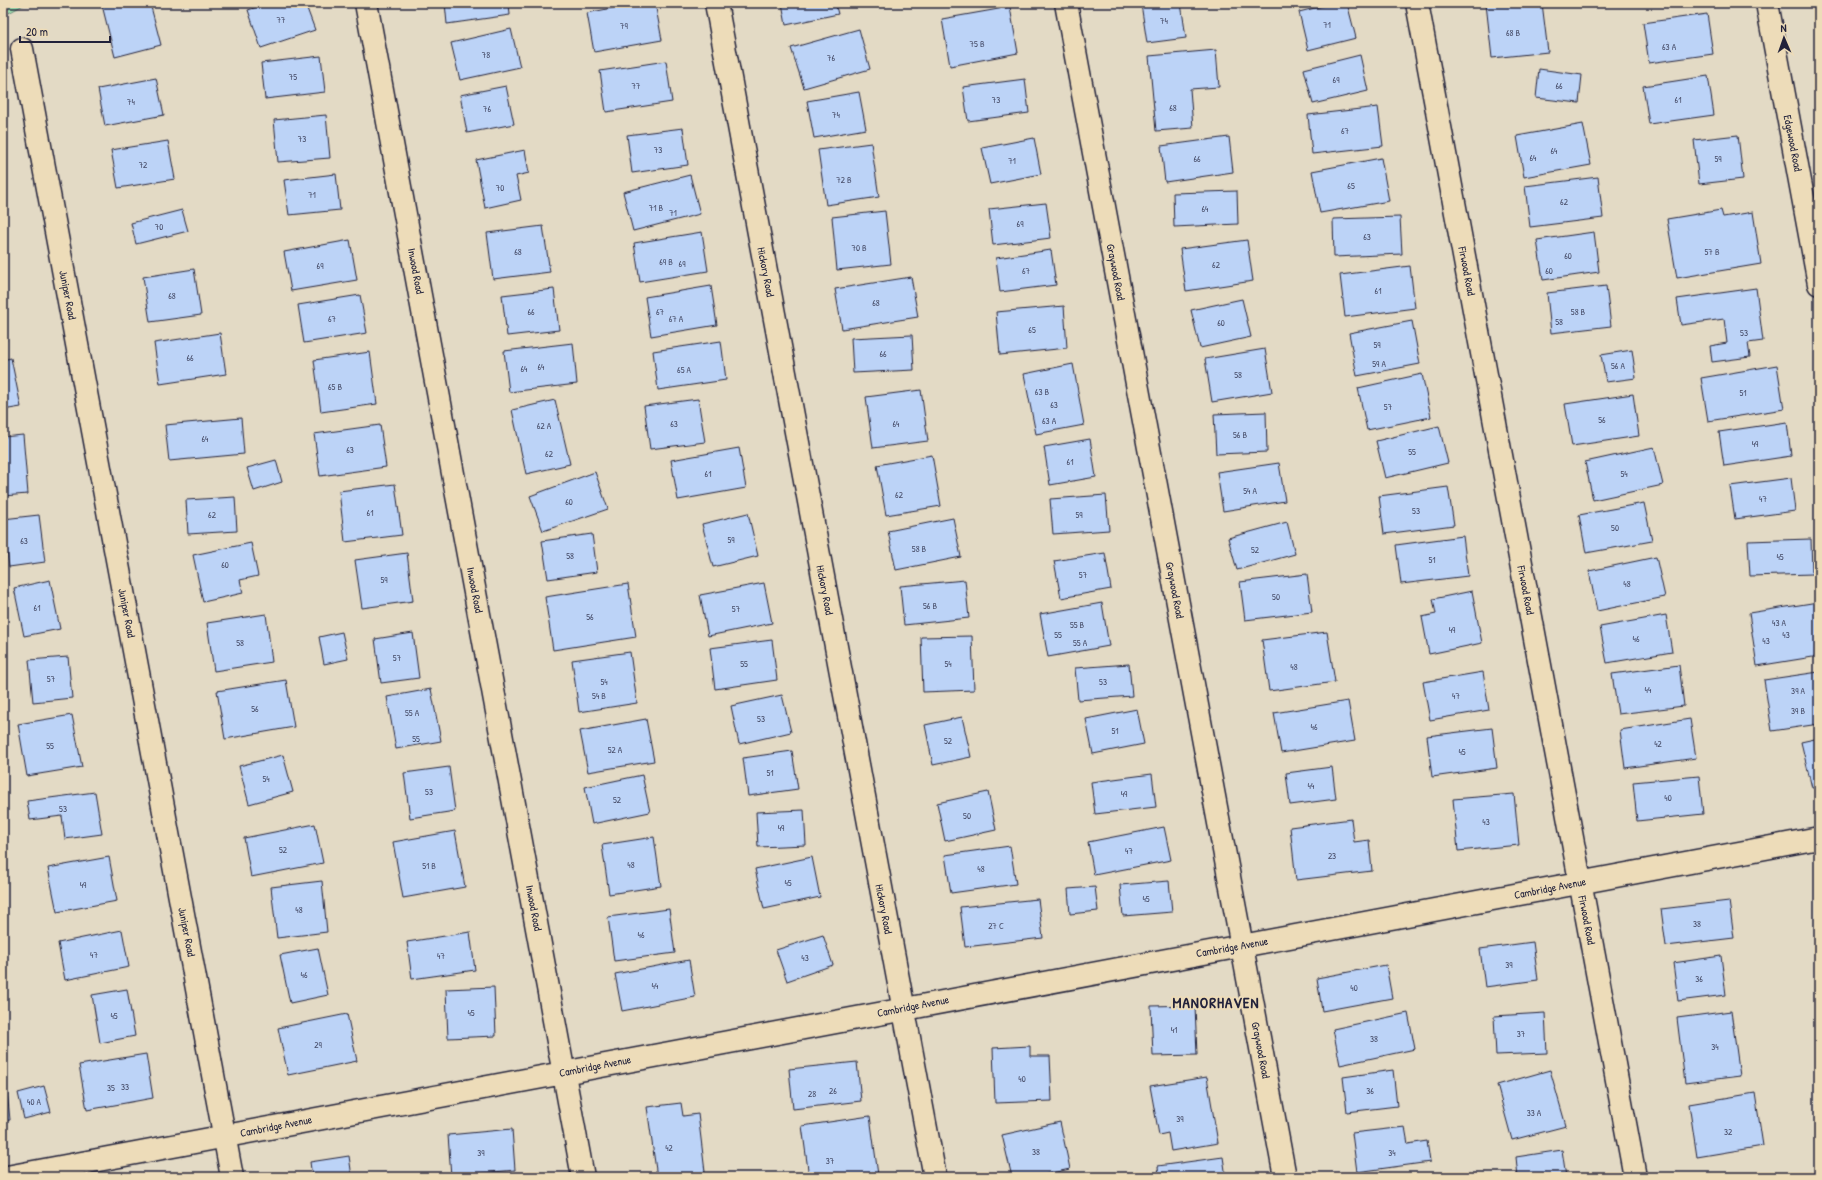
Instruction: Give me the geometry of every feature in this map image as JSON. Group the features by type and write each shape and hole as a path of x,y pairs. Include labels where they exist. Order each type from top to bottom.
{"street":[{"name":"Inwood Road","path":"366,3 583,1177"},
{"name":"Hickory Road","path":"716,3 935,1177"},
{"name":"Graywood Road","path":"1066,3 1285,1177"},
{"name":"Firwood Road","path":"1416,3 1635,1177"},
{"name":"Edgewood Road","path":"1767,3 1819,284"},
{"name":"Juniper Road","path":"22,50 232,1177"},
{"name":"Cambridge Avenue","path":"7,1177 903,1008 1819,838"}],"green space":[{"path":"3,3 27,3 3,16"}],"building":[{"path":"110,3 150,3 161,45 115,57 102,5"},
{"path":"269,3 305,3 315,30 261,48 248,10"},
{"path":"445,3 509,3 510,15 447,24"},
{"path":"637,3 655,3 662,40 594,52 587,13"},
{"path":"782,3 835,3 838,14 786,25"},
{"path":"1181,3 1186,38 1147,43 1141,4"},
{"path":"1335,3 1347,3 1356,38 1308,50 1299,12"},
{"path":"1542,3 1548,52 1492,58 1486,4"},
{"path":"1010,7 1018,53 950,66 942,19"},
{"path":"1707,14 1713,54 1649,63 1643,23"},
{"path":"511,29 520,67 460,80 451,43"},
{"path":"859,29 870,69 804,88 791,48"},
{"path":"1216,50 1219,87 1190,89 1193,128 1156,131 1149,56"},
{"path":"1360,55 1368,91 1313,104 1304,69"},
{"path":"321,56 325,92 265,99 261,63"},
{"path":"666,61 672,102 606,112 600,71"},
{"path":"1539,69 1582,75 1579,103 1536,98"},
{"path":"1708,76 1714,115 1649,124 1643,86"},
{"path":"156,78 164,115 105,126 98,89"},
{"path":"1025,79 1029,113 968,121 963,87"},
{"path":"506,86 514,124 467,133 460,95"},
{"path":"859,92 866,129 814,138 807,101"},
{"path":"1378,107 1383,146 1312,154 1308,115"},
{"path":"326,115 330,158 278,162 274,120"},
{"path":"1583,124 1591,165 1524,177 1517,136"},
{"path":"683,128 688,165 632,173 627,135"},
{"path":"1738,135 1743,179 1699,184 1694,140"},
{"path":"1229,137 1233,172 1165,182 1161,146"},
{"path":"1034,138 1041,174 990,184 982,148"},
{"path":"168,141 175,179 118,188 111,150"},
{"path":"871,143 879,197 826,205 818,150"},
{"path":"525,150 529,173 516,176 521,200 485,208 476,160"},
{"path":"1381,158 1389,201 1320,213 1312,171"},
{"path":"336,174 340,210 289,215 284,180"},
{"path":"690,175 700,214 633,231 623,192"},
{"path":"1598,177 1603,218 1530,227 1525,186"},
{"path":"1237,191 1238,224 1174,227 1173,193"},
{"path":"1046,203 1051,238 993,245 989,209"},
{"path":"182,210 188,231 136,244 131,223"},
{"path":"1721,210 1723,217 1753,212 1761,264 1677,278 1667,219"},
{"path":"885,211 891,264 837,270 832,217"},
{"path":"1400,217 1402,254 1334,257 1333,219"},
{"path":"543,226 550,272 493,279 487,233"},
{"path":"702,232 708,271 640,282 634,243"},
{"path":"1594,232 1599,272 1543,280 1537,240"},
{"path":"350,240 357,280 291,291 284,252"},
{"path":"1247,240 1253,281 1186,291 1180,249"},
{"path":"1051,250 1056,285 1000,292 996,258"},
{"path":"1410,266 1415,308 1345,317 1340,275"},
{"path":"194,269 201,315 150,322 143,277"},
{"path":"911,277 918,317 842,329 835,289"},
{"path":"711,286 717,325 651,336 645,297"},
{"path":"1606,286 1611,326 1551,333 1547,293"},
{"path":"1756,288 1763,341 1748,343 1750,357 1712,362 1710,346 1727,343 1724,319 1681,325 1677,299"},
{"path":"554,289 559,330 507,336 502,295"},
{"path":"360,295 367,333 304,343 298,305"},
{"path":"3,299 6,341 3,341"},
{"path":"1242,299 1251,337 1200,348 1191,310"},
{"path":"1064,306 1067,348 1000,355 996,312"},
{"path":"1412,321 1420,364 1357,376 1349,333"},
{"path":"220,333 226,374 160,384 154,343"},
{"path":"912,335 914,370 853,373 851,338"},
{"path":"721,341 726,380 658,390 653,351"},
{"path":"573,343 577,384 509,392 504,351"},
{"path":"1265,349 1272,392 1212,402 1205,359"},
{"path":"1632,350 1636,378 1606,382 1601,355"},
{"path":"370,352 377,404 321,412 314,360"},
{"path":"11,358 21,407 3,410 3,360"},
{"path":"1073,364 1084,425 1036,434 1024,374"},
{"path":"1777,365 1784,409 1708,421 1701,378"},
{"path":"1422,374 1431,417 1367,430 1358,388"},
{"path":"921,390 928,441 873,448 866,397"},
{"path":"1633,394 1639,436 1572,446 1565,404"},
{"path":"698,399 705,442 650,449 644,406"},
{"path":"555,400 570,464 526,474 512,410"},
{"path":"1266,412 1267,452 1216,454 1214,414"},
{"path":"241,418 244,454 169,461 165,425"},
{"path":"1787,422 1791,456 1724,466 1719,432"},
{"path":"380,425 386,467 320,476 314,434"},
{"path":"1439,426 1448,463 1385,478 1376,441"},
{"path":"23,435 28,494 3,496 3,437"},
{"path":"1090,439 1096,477 1050,485 1044,447"},
{"path":"1654,447 1663,485 1593,500 1585,462"},
{"path":"739,448 746,488 678,500 671,460"},
{"path":"932,455 941,506 886,515 877,465"},
{"path":"276,460 282,482 254,491 247,468"},
{"path":"1279,463 1285,501 1223,511 1217,472"},
{"path":"595,472 608,509 543,531 530,496"},
{"path":"1791,478 1795,511 1735,519 1730,486"},
{"path":"395,484 402,535 345,542 339,491"},
{"path":"1448,487 1454,525 1384,534 1379,496"},
{"path":"1106,495 1109,530 1053,534 1050,499"},
{"path":"235,497 237,531 188,534 186,500"},
{"path":"1644,503 1652,541 1586,553 1579,515"},
{"path":"748,513 758,556 713,567 702,524"},
{"path":"39,515 45,562 9,567 3,519"},
{"path":"953,518 961,557 896,570 888,531"},
{"path":"1287,522 1295,554 1237,570 1228,538"},
{"path":"592,534 597,572 548,579 542,541"},
{"path":"1463,536 1468,576 1401,584 1396,545"},
{"path":"1811,539 1812,574 1750,576 1748,541"},
{"path":"251,543 258,576 240,580 243,593 203,602 193,555"},
{"path":"407,553 413,601 362,608 355,560"},
{"path":"1105,553 1111,589 1061,598 1054,561"},
{"path":"1656,557 1665,597 1597,611 1589,571"},
{"path":"1307,574 1312,612 1245,620 1240,582"},
{"path":"50,580 60,629 24,636 14,588"},
{"path":"965,580 969,618 904,625 900,586"},
{"path":"764,583 772,623 708,636 700,595"},
{"path":"628,584 636,637 553,650 545,597"},
{"path":"1472,591 1482,643 1429,654 1422,617 1436,614 1433,599"},
{"path":"1818,602 1819,656 1757,666 1749,613"},
{"path":"1102,603 1109,646 1048,657 1040,614"},
{"path":"266,614 272,662 214,671 207,623"},
{"path":"1666,615 1672,652 1607,663 1600,627"},
{"path":"342,632 348,659 324,664 319,637"},
{"path":"1327,632 1335,682 1269,691 1262,640"},
{"path":"413,633 419,678 381,683 375,639"},
{"path":"972,636 974,690 923,692 921,637"},
{"path":"772,640 777,680 715,689 710,648"},
{"path":"630,652 637,703 579,712 572,660"},
{"path":"68,657 72,698 33,702 29,660"},
{"path":"1129,664 1132,696 1078,700 1075,668"},
{"path":"1679,665 1684,706 1618,714 1612,674"},
{"path":"1483,672 1489,710 1430,720 1423,682"},
{"path":"1819,672 1819,724 1772,731 1764,680"},
{"path":"286,680 294,727 225,739 217,691"},
{"path":"431,689 441,741 396,749 387,697"},
{"path":"782,695 791,732 739,744 731,706"},
{"path":"1348,701 1355,741 1281,753 1274,713"},
{"path":"1137,709 1144,744 1093,754 1086,719"},
{"path":"72,715 82,767 27,776 18,724"},
{"path":"962,717 971,757 933,765 925,725"},
{"path":"646,719 654,761 588,772 580,731"},
{"path":"1690,719 1696,758 1625,768 1620,730"},
{"path":"1492,728 1497,768 1432,777 1427,736"},
{"path":"1819,738 1819,787 1812,788 1801,742"},
{"path":"792,751 798,789 748,796 743,758"},
{"path":"283,755 293,792 249,804 239,766"},
{"path":"449,767 455,811 410,818 404,773"},
{"path":"1332,767 1336,799 1290,805 1286,773"},
{"path":"1152,774 1156,807 1095,814 1091,782"},
{"path":"642,775 650,812 592,824 585,787"},
{"path":"1699,776 1703,814 1637,821 1633,782"},
{"path":"95,792 102,834 65,839 62,816 30,820 27,801"},
{"path":"988,792 996,830 945,841 937,803"},
{"path":"1514,794 1519,845 1458,851 1453,799"},
{"path":"804,810 806,845 758,847 756,812"},
{"path":"1351,819 1354,842 1369,840 1372,871 1296,880 1290,827"},
{"path":"315,824 323,863 251,877 244,838"},
{"path":"1164,827 1171,860 1094,875 1088,842"},
{"path":"455,831 465,887 403,898 393,842"},
{"path":"654,837 661,886 609,894 602,845"},
{"path":"1010,846 1016,884 951,893 945,855"},
{"path":"109,857 117,901 57,912 48,868"},
{"path":"812,857 820,897 764,909 755,869"},
{"path":"322,881 327,932 277,938 271,887"},
{"path":"1169,881 1172,912 1123,916 1120,885"},
{"path":"1095,887 1098,911 1070,914 1068,889"},
{"path":"1038,899 1043,938 965,947 960,907"},
{"path":"1729,901 1734,938 1666,946 1661,909"},
{"path":"669,909 675,953 614,961 608,917"},
{"path":"122,930 129,967 65,980 58,943"},
{"path":"470,932 475,970 412,979 407,942"},
{"path":"823,935 833,965 787,981 776,950"},
{"path":"1533,942 1538,980 1485,987 1480,949"},
{"path":"318,948 328,995 290,1003 280,955"},
{"path":"1721,956 1726,995 1678,1001 1673,963"},
{"path":"689,960 695,997 622,1011 615,974"},
{"path":"1386,965 1392,998 1322,1011 1317,978"},
{"path":"494,987 496,1036 448,1038 446,989"},
{"path":"127,989 135,1036 100,1043 92,995"},
{"path":"1195,1005 1197,1055 1153,1056 1151,1006"},
{"path":"1731,1011 1740,1076 1685,1083 1677,1018"},
{"path":"1408,1013 1415,1049 1340,1065 1333,1029"},
{"path":"1545,1013 1547,1053 1496,1055 1494,1016"},
{"path":"347,1014 357,1061 288,1075 278,1028"},
{"path":"1030,1046 1030,1056 1050,1056 1052,1101 995,1103 993,1048"},
{"path":"146,1054 153,1098 87,1110 79,1065"},
{"path":"857,1062 861,1101 793,1109 789,1069"},
{"path":"1393,1070 1397,1106 1347,1112 1343,1077"},
{"path":"1550,1070 1566,1126 1512,1140 1497,1085"},
{"path":"1207,1077 1218,1143 1171,1151 1168,1133 1159,1135 1150,1086"},
{"path":"3,1080 6,1080 10,1120 3,1121"},
{"path":"44,1086 51,1112 24,1119 18,1093"},
{"path":"1755,1093 1763,1146 1697,1157 1689,1104"},
{"path":"681,1103 683,1116 698,1114 705,1172 657,1177 647,1107"},
{"path":"870,1116 878,1175 865,1177 809,1177 802,1126"},
{"path":"1060,1122 1070,1169 1033,1177 1012,1177 1002,1135"},
{"path":"1405,1127 1408,1144 1427,1141 1430,1162 1357,1172 1352,1133"},
{"path":"512,1129 515,1170 451,1176 448,1135"},
{"path":"1562,1150 1566,1177 1518,1177 1516,1157"},
{"path":"349,1156 352,1177 312,1177 310,1162"},
{"path":"1223,1157 1226,1177 1159,1177 1158,1166"},
{"path":"1764,1172 1765,1177 1725,1177"}],"district":[{"name":"MANORHAVEN","path":"1216,1002"}]}
